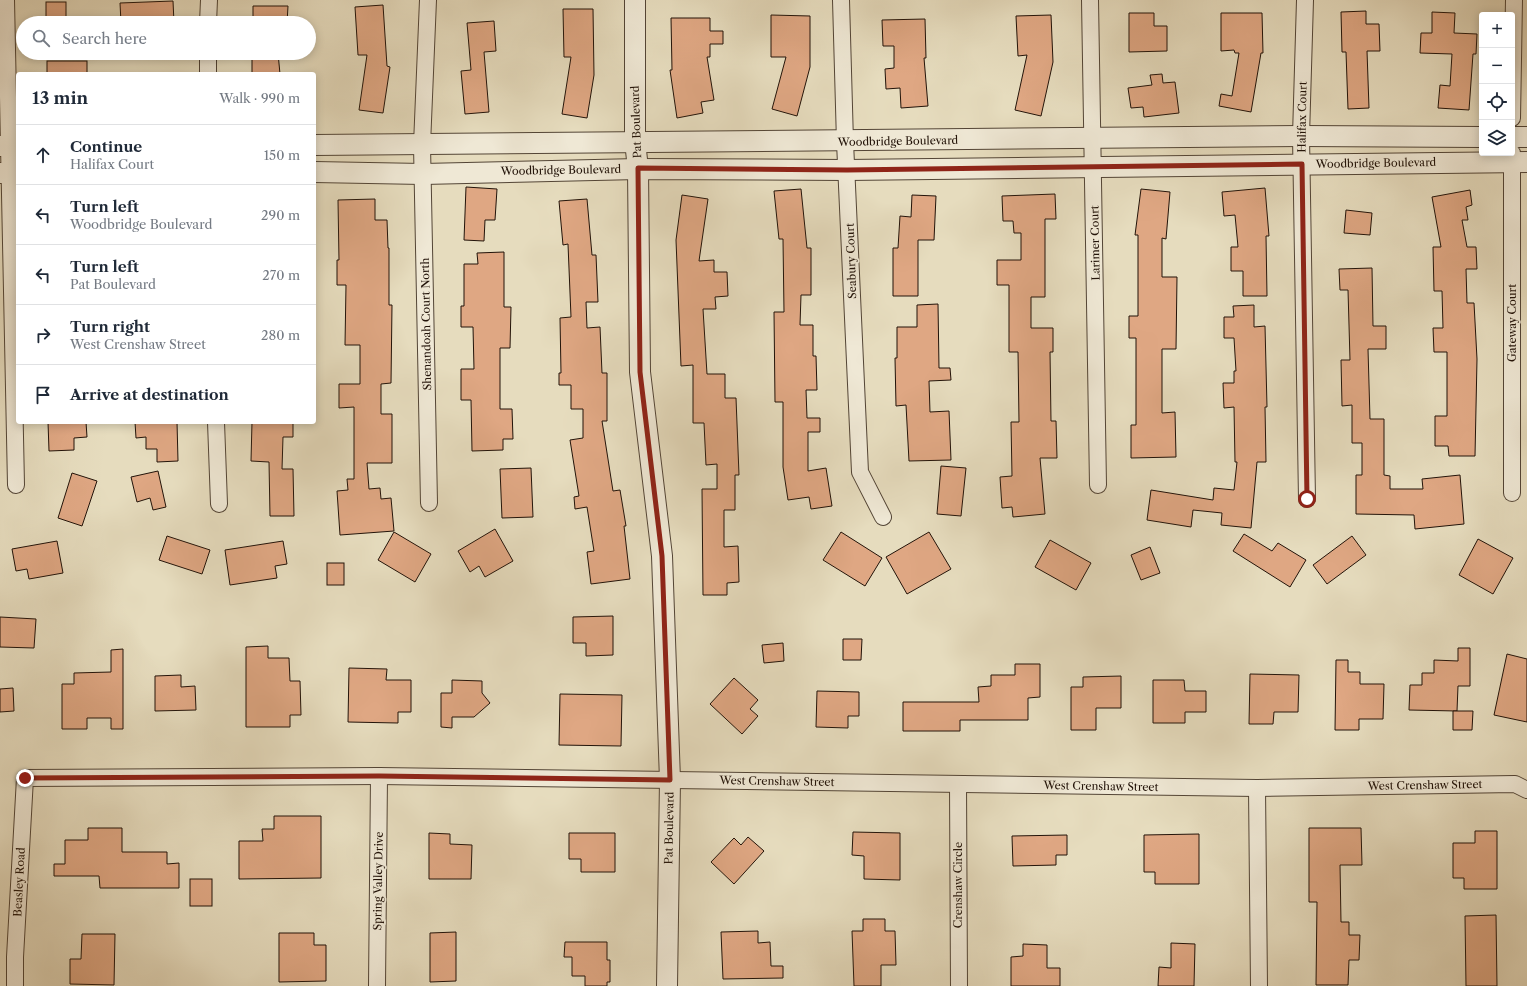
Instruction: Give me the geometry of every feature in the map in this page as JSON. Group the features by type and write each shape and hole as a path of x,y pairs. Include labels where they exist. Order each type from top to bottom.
{"street":[{"path":"6,0 16,485"},
{"path":"208,16 209,0"},
{"name":"Shenandoah Court North","path":"428,0 422,145 429,503"},
{"name":"Pat Boulevard","path":"635,0 635,142 638,168 640,372 662,556 670,780 667,986"},
{"name":"Seabury Court","path":"841,0 845,142 860,472 883,517"},
{"name":"Larimer Court","path":"1090,0 1098,485"},
{"name":"Halifax Court","path":"1305,0 1301,136 1307,499"},
{"path":"1513,84 1514,0"},
{"path":"208,60 208,72"},
{"name":"Woodbridge Boulevard","path":"316,145 845,142 1301,136 1479,137"},
{"path":"1515,137 1527,137"},
{"name":"Woodbridge Boulevard","path":"316,172 423,174 638,168 847,170 1302,164 1517,159"},
{"name":"Gateway Court","path":"1512,493 1517,159"},
{"path":"216,424 218,504"},
{"name":"West Crenshaw Street","path":"25,778 379,776 1257,788 1515,784 1527,790"},
{"name":"Spring Valley Drive","path":"377,986 379,776"},
{"name":"Beasley Road","path":"15,986 7,958 25,778"},
{"name":"Crenshaw Circle","path":"958,784 959,986"},
{"path":"1257,788 1259,986"}],"building":[{"path":"173,1 174,16 121,16 120,3"},
{"path":"46,2 66,2 66,16 46,16"},
{"path":"383,5 387,66 390,67 383,113 359,110 367,55 358,55 355,7"},
{"path":"253,6 288,6 287,16 253,16"},
{"path":"563,9 593,9 594,75 587,118 562,114 571,57 564,57"},
{"path":"1366,11 1366,24 1379,24 1380,51 1367,51 1369,108 1348,109 1346,52 1342,52 1341,12"},
{"path":"1432,12 1455,13 1454,33 1477,34 1476,54 1473,54 1469,110 1438,108 1440,85 1450,86 1452,54 1420,53 1421,33 1432,33"},
{"path":"1129,13 1154,13 1154,26 1167,26 1167,51 1129,52"},
{"path":"1221,13 1262,13 1263,53 1261,53 1251,112 1219,106 1221,94 1232,96 1239,53 1235,53 1234,50 1221,51"},
{"path":"771,15 810,16 810,67 797,116 772,109 786,57 771,57"},
{"path":"1051,15 1053,62 1041,116 1015,110 1027,55 1018,56 1016,16"},
{"path":"671,18 710,18 710,31 723,31 723,44 710,44 710,57 707,57 714,100 701,102 703,113 677,118 670,70 672,70"},
{"path":"925,19 926,58 924,58 928,106 901,108 900,88 886,89 885,69 894,68 894,46 883,46 882,20"},
{"path":"494,21 496,51 484,52 489,112 465,114 461,71 471,70 467,23"},
{"path":"252,60 279,60 280,72 252,72"},
{"path":"47,61 87,61 87,72 47,72"},
{"path":"1162,74 1163,83 1175,82 1179,113 1144,117 1143,107 1131,108 1128,88 1152,85 1150,75"},
{"path":"466,187 497,189 495,220 485,220 484,241 464,240"},
{"path":"1265,188 1269,236 1266,236 1267,296 1243,296 1243,271 1231,271 1231,247 1238,247 1235,215 1224,216 1222,192"},
{"path":"801,189 807,248 811,248 811,295 801,295 800,325 813,325 813,356 816,356 817,390 806,390 807,418 820,418 820,432 808,432 808,471 826,468 832,506 811,509 809,497 788,500 783,467 783,402 775,402 774,312 784,312 783,239 779,239 774,191"},
{"path":"1141,189 1170,192 1166,239 1162,238 1162,277 1177,277 1176,349 1162,349 1162,413 1175,412 1176,457 1131,458 1131,425 1136,425 1136,338 1129,338 1129,316 1138,316 1138,235 1135,235"},
{"path":"1470,190 1472,205 1466,207 1468,220 1462,220 1467,247 1476,247 1477,269 1466,269 1467,303 1474,303 1477,359 1475,456 1449,456 1448,446 1435,446 1435,416 1447,416 1447,352 1434,352 1433,328 1443,328 1442,291 1434,291 1433,247 1441,247 1432,197"},
{"path":"1055,194 1056,219 1045,219 1045,297 1031,297 1031,328 1053,328 1053,352 1050,352 1051,421 1056,421 1057,458 1040,458 1045,514 1013,517 1012,507 1002,508 1000,477 1012,476 1011,422 1019,422 1018,352 1009,352 1009,285 997,285 997,260 1021,260 1021,233 1014,233 1013,221 1003,221 1002,196"},
{"path":"682,195 708,199 699,261 714,260 714,272 727,272 728,296 715,297 716,309 703,309 707,374 725,374 725,398 736,398 739,475 735,475 735,510 724,510 724,547 738,546 739,582 727,583 727,595 703,595 702,489 717,489 717,464 706,465 704,423 693,423 693,365 681,366 676,240"},
{"path":"912,195 936,196 934,240 918,240 918,296 893,296 893,248 898,248 900,216 911,217"},
{"path":"375,199 375,220 387,220 389,248 389,305 392,305 391,383 381,384 381,414 392,414 392,463 367,463 369,489 380,488 381,499 391,498 394,531 340,535 337,491 348,490 347,479 354,479 354,407 339,408 339,384 360,384 360,345 345,345 346,285 337,285 337,260 339,260 338,200"},
{"path":"587,199 592,255 596,255 598,302 586,302 587,328 600,327 602,373 607,373 607,421 602,421 613,491 620,490 626,526 624,526 630,579 591,584 587,552 594,551 587,507 575,509 574,497 579,496 570,440 583,438 583,409 571,409 571,385 559,385 559,373 561,373 560,318 571,317 568,244 563,245 559,201"},
{"path":"1346,210 1372,213 1370,235 1344,233"},
{"path":"504,252 504,307 511,307 510,348 500,348 500,409 512,409 513,439 503,439 503,450 472,451 471,400 461,400 461,369 474,369 473,327 461,327 461,306 464,306 464,264 478,264 477,253"},
{"path":"1372,268 1373,326 1386,326 1386,349 1368,349 1370,419 1384,419 1384,475 1390,476 1390,489 1423,489 1422,479 1460,475 1464,524 1415,529 1414,515 1356,514 1356,475 1362,475 1362,443 1352,443 1352,405 1342,406 1341,360 1350,360 1348,290 1340,290 1339,269"},
{"path":"938,304 939,368 950,368 951,380 929,381 930,412 949,411 951,460 909,461 906,405 896,406 895,358 897,358 897,327 917,327 917,305"},
{"path":"1254,305 1254,327 1265,326 1267,407 1265,407 1266,462 1257,462 1251,528 1221,525 1222,513 1193,510 1191,527 1147,520 1151,490 1213,500 1214,488 1234,490 1237,462 1235,462 1234,407 1224,408 1223,383 1234,383 1234,371 1236,371 1234,338 1224,338 1224,317 1234,317 1233,306"},
{"path":"48,424 86,424 87,437 74,438 74,450 49,451"},
{"path":"135,424 177,424 178,461 157,462 157,449 146,449 146,437 136,438"},
{"path":"252,424 293,424 293,437 283,437 282,469 293,469 294,516 270,516 269,462 251,461"},
{"path":"941,466 966,468 961,516 937,514"},
{"path":"531,468 533,517 502,518 500,469"},
{"path":"158,471 166,507 153,510 150,498 137,502 131,477"},
{"path":"72,473 97,481 82,526 58,518"},
{"path":"495,529 513,561 485,577 479,566 470,572 458,551"},
{"path":"394,532 431,554 415,582 378,560"},
{"path":"841,532 882,558 865,586 823,560"},
{"path":"929,532 951,569 907,594 886,557"},
{"path":"1244,534 1272,551 1278,543 1306,560 1290,587 1233,551"},
{"path":"167,536 210,550 202,574 159,560"},
{"path":"1352,536 1366,555 1327,584 1313,565"},
{"path":"1478,539 1513,558 1493,594 1459,575"},
{"path":"1050,540 1091,563 1076,590 1035,567"},
{"path":"57,541 63,573 29,579 27,569 16,571 12,549"},
{"path":"283,541 287,564 275,566 277,578 230,585 225,550"},
{"path":"1150,547 1160,573 1141,580 1131,555"},
{"path":"327,563 344,563 344,585 327,585"},
{"path":"613,616 613,655 586,656 586,643 573,643 573,617"},
{"path":"0,617 36,619 34,648 0,647"},
{"path":"843,639 862,639 861,660 843,660"},
{"path":"783,643 784,661 764,663 762,645"},
{"path":"268,646 268,658 289,658 290,681 300,681 301,715 290,715 290,727 246,727 246,647"},
{"path":"1458,648 1470,648 1470,686 1458,686 1457,711 1409,710 1410,685 1422,685 1422,673 1434,673 1434,660 1458,661"},
{"path":"123,649 123,729 111,729 111,718 87,718 87,729 62,729 62,684 74,684 74,673 111,672 111,650"},
{"path":"1507,654 1527,659 1527,722 1494,715"},
{"path":"1336,660 1348,660 1348,672 1360,672 1360,684 1384,684 1383,719 1359,719 1359,730 1335,730"},
{"path":"1015,664 1040,664 1040,697 1028,698 1028,720 960,720 960,731 903,731 903,702 979,702 978,687 991,686 991,675 1015,675"},
{"path":"349,668 387,669 386,680 411,680 411,712 398,712 398,723 348,722"},
{"path":"1250,674 1299,675 1298,712 1274,712 1273,724 1249,724"},
{"path":"181,675 181,687 195,686 196,710 155,711 155,676"},
{"path":"1121,676 1121,708 1096,708 1096,730 1071,730 1071,687 1083,687 1083,677"},
{"path":"734,678 758,700 750,709 758,716 742,734 710,704"},
{"path":"452,680 482,681 482,693 490,703 474,717 452,717 452,728 441,727 441,693 452,693"},
{"path":"1153,680 1184,680 1185,691 1206,691 1206,712 1185,712 1185,723 1153,723"},
{"path":"13,688 14,711 0,712 0,689"},
{"path":"817,691 859,692 859,716 848,716 848,728 816,727"},
{"path":"560,694 622,695 621,746 559,745"},
{"path":"1453,711 1473,711 1472,730 1453,730"},
{"path":"274,816 321,816 321,878 239,879 239,841 263,841 262,829 274,829"},
{"path":"88,828 122,828 122,852 167,852 167,864 179,863 179,888 100,888 99,876 54,876 54,864 65,864 65,840 88,840"},
{"path":"1309,828 1361,828 1362,865 1340,865 1341,922 1349,922 1349,935 1360,935 1359,960 1349,960 1348,985 1316,985 1317,902 1309,902"},
{"path":"1475,831 1497,831 1497,889 1464,889 1464,878 1453,878 1453,843 1475,843"},
{"path":"853,832 900,833 900,880 864,879 864,856 852,855"},
{"path":"429,833 450,834 450,844 472,845 471,879 429,879"},
{"path":"569,833 615,833 615,872 581,872 581,859 569,859"},
{"path":"1199,834 1199,884 1155,884 1155,872 1144,872 1144,835"},
{"path":"1067,835 1067,855 1056,855 1056,865 1013,866 1012,836"},
{"path":"748,837 764,851 734,884 711,862 734,838 741,845"},
{"path":"190,879 212,879 212,906 190,906"},
{"path":"1496,915 1497,986 1466,986 1465,916"},
{"path":"863,919 885,919 885,931 895,931 896,965 881,965 881,986 854,986 852,931 863,931"},
{"path":"758,931 758,943 770,942 771,966 783,966 783,978 723,979 721,932"},
{"path":"456,932 456,981 430,982 430,933"},
{"path":"279,933 314,933 314,945 326,945 326,981 279,982"},
{"path":"82,934 115,934 114,985 70,984 70,959 81,959"},
{"path":"565,942 607,942 607,960 610,960 610,982 607,982 607,986 585,986 585,976 572,976 572,957 564,957"},
{"path":"1171,943 1195,944 1194,986 1158,986 1159,967 1171,968"},
{"path":"1023,944 1047,945 1047,968 1060,968 1060,986 1011,986 1011,957 1023,956"}],"route":[{"path":"25,778 379,776 670,780 662,556 640,372 638,168 847,170 1302,164 1307,499"}]}
